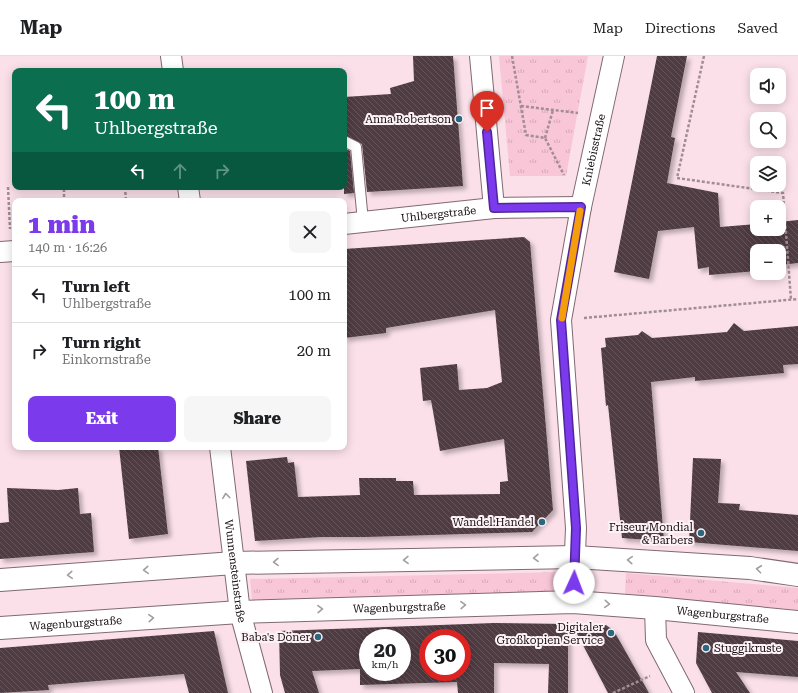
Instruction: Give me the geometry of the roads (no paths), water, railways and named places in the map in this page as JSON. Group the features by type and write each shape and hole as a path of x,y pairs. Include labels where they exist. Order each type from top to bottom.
{"main road":[{"path":"0,580 234,563 575,557 750,568 798,574"},
{"name":"Wagenburgstraße","path":"0,628 240,612 573,602 655,608 798,622"}],"street":[{"path":"171,56 173,68"},
{"path":"480,56 494,208"},
{"name":"Kniebisstraße","path":"573,602 576,528 561,320 581,207 614,56"},
{"name":"Uhlbergstraße","path":"354,223 494,208 581,207"},
{"name":"Wunnensteinstraße","path":"220,450 240,612 262,693"},
{"path":"655,608 656,640 684,693"}],"lane":[{"path":"347,143 356,147 354,223"}],"place":[{"name":"Anna Robertson","path":"459,119"},
{"name":"Wandel.Handel","path":"542,522"},
{"name":"Friseur Mondial & Barbers","path":"701,533"},
{"name":"Digitaler Großkopien Service","path":"611,633"},
{"name":"Baba's Döner","path":"318,637"},
{"name":"Stuggikruste","path":"706,648"}]}
